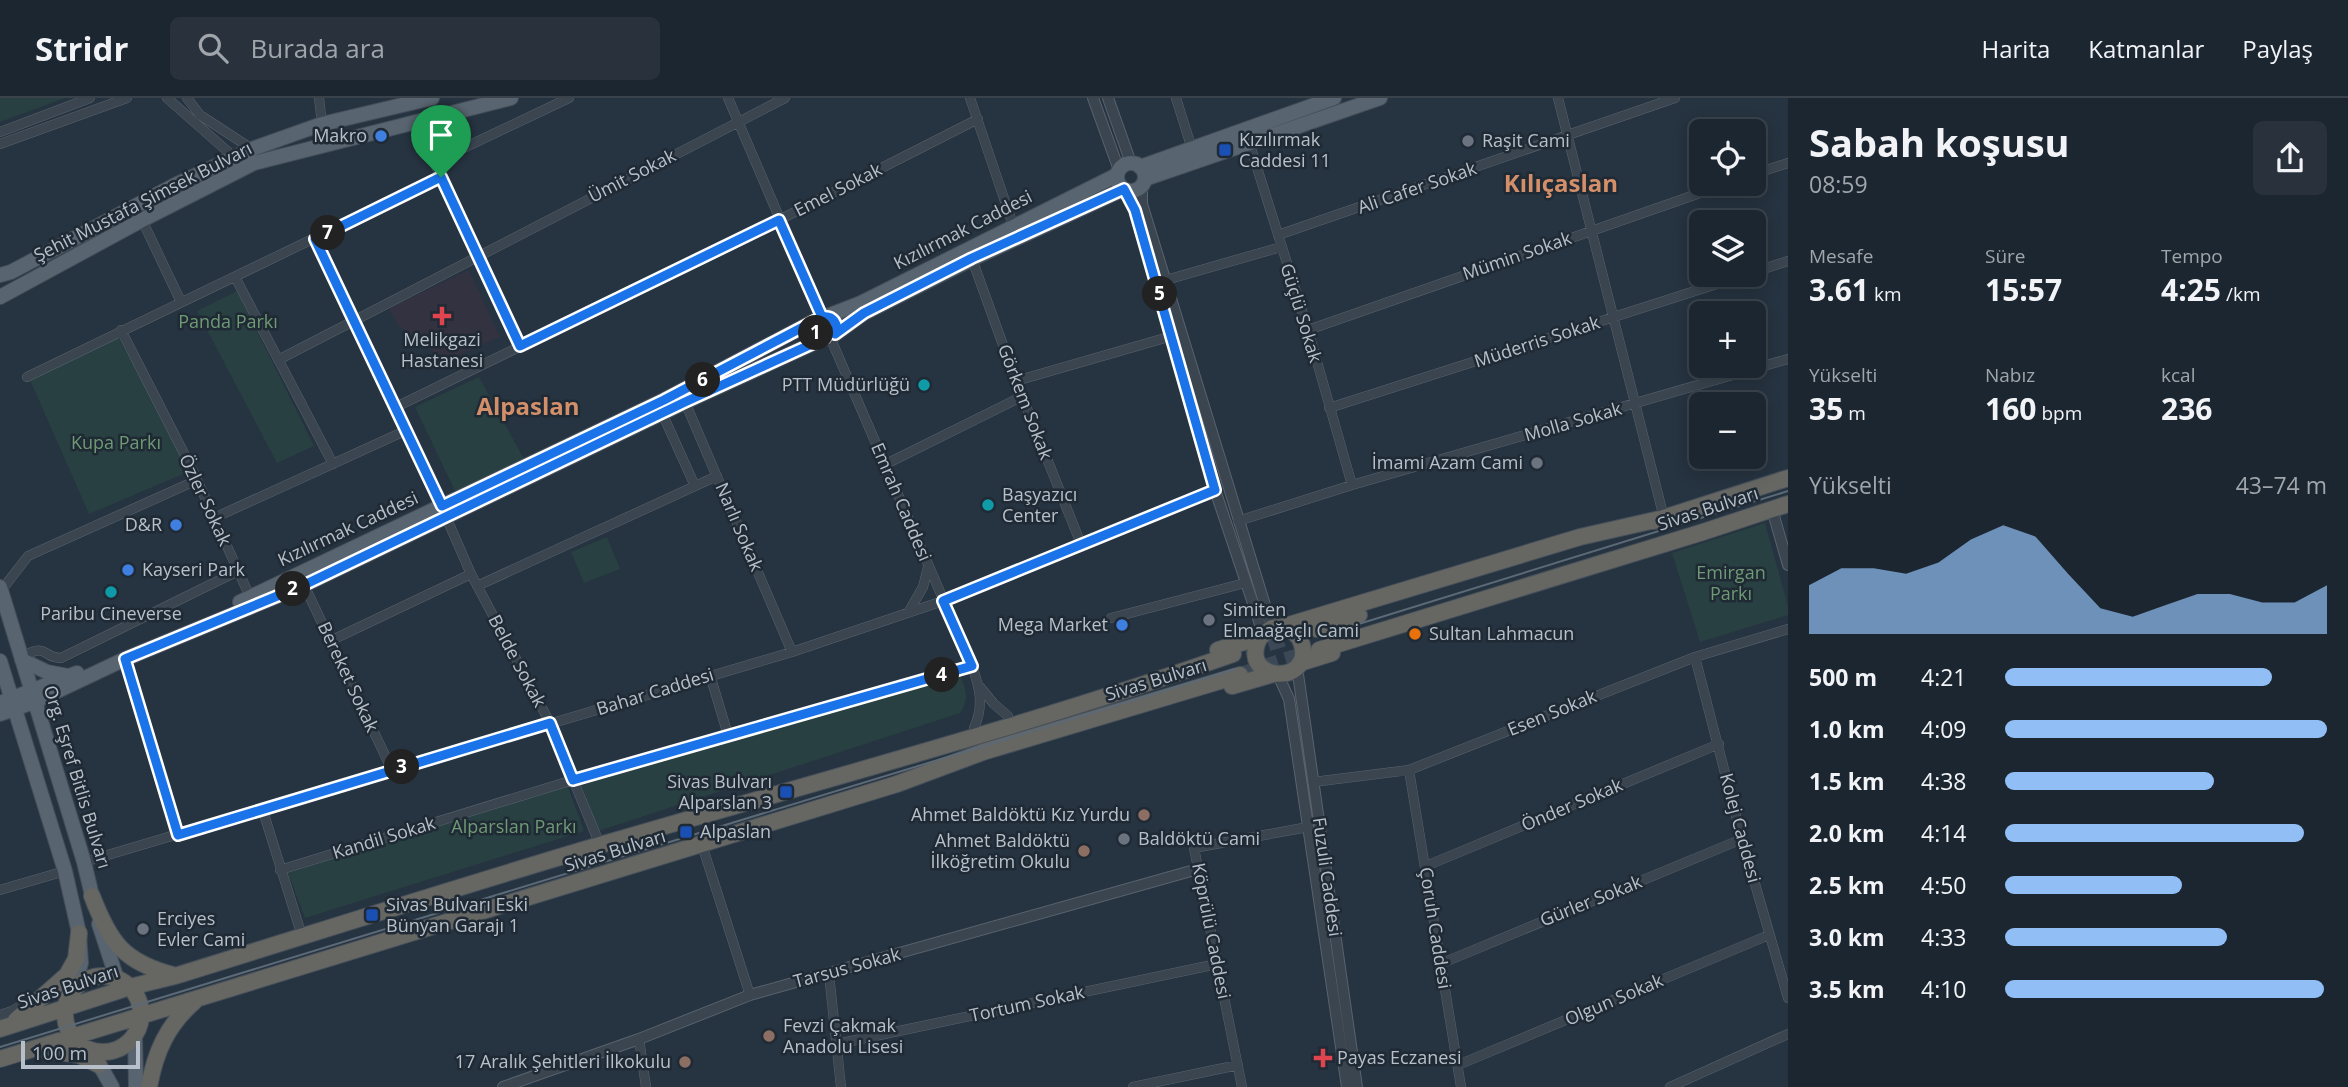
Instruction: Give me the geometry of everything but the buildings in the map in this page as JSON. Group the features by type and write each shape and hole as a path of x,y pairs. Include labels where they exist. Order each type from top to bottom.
{"highway":[{"name":"Sivas Bulvarı","path":"1317,629 1788,478"},
{"name":"Sivas Bulvarı","path":"1320,650 1788,504"},
{"path":"877,766 1008,716 1269,631 1580,537 1664,518"},
{"path":"897,784 987,761 1275,674 1288,673 1299,665 1552,586 1633,553"},
{"path":"1275,674 1264,669 1258,661 1256,646 1269,631 1292,631 1299,638 1303,653 1299,665"},
{"name":"Sivas Bulvarı","path":"3,1023 66,1008 124,983 175,976 600,845 877,766 1146,684 1233,653"},
{"name":"Sivas Bulvarı","path":"0,1059 78,1041 141,1016 200,997 702,845 897,784 984,752 1240,675"},
{"path":"92,896 107,928 126,954 147,968 175,976"},
{"path":"3,1023 67,975 76,959 79,933"},
{"path":"107,976 124,983 138,999 141,1016 135,1035 121,1048 108,1051 95,1051 78,1041 66,1021 66,1008 73,990 94,977 107,976"},
{"path":"140,1085 167,1034 181,1014 200,997"},
{"path":"28,1051 68,1052 99,1065"}],"main road":[{"name":"Şehit Mustafa Şimsek Bulvarı","path":"0,275 11,272 252,149 322,124 398,102 432,98"},
{"name":"Şehit Mustafa Şimsek Bulvarı","path":"0,297 254,163 511,98"},
{"name":"Kızılırmak Caddesi","path":"1132,173 1248,142 1380,98"},
{"name":"Kızılırmak Caddesi","path":"6,707 304,585 822,318 860,303 1013,225 1192,149 1330,99"},
{"path":"1125,190 1118,183 1132,173"},
{"name":"Kızılırmak Caddesi","path":"32,697 69,676 830,337 864,313 972,258 1125,190"},
{"path":"822,318 815,326 816,333 830,337"},
{"name":"Org. Eşref Bitlis Bulvarı","path":"1,589 92,896 124,983"},
{"path":"21,658 47,672 69,676"},
{"path":"0,661 6,707 65,870 79,933 81,963 73,990"},
{"path":"135,1035 140,1085"},
{"path":"78,1041 99,1065 113,1087"},
{"path":"113,1087 116,1081 123,1077 130,1077 140,1085"}],"street":[{"path":"0,132 90,98"},
{"path":"0,144 127,98"},
{"path":"167,98 234,157"},
{"path":"187,98 200,115 252,149"},
{"path":"319,98 322,124"},
{"path":"434,162 569,98"},
{"path":"728,98 822,318"},
{"name":"Ümit Sokak","path":"278,360 785,98"},
{"path":"970,98 1013,225"},
{"path":"1093,98 1132,173"},
{"path":"1108,98 1166,280 1269,631"},
{"path":"1176,98 1192,149"},
{"path":"1558,98 1664,518"},
{"name":"Ali Cafer Sokak","path":"1278,235 1675,98"},
{"path":"421,119 434,162 520,346"},
{"name":"Emel Sokak","path":"397,407 779,220 978,119"},
{"name":"Güçlü Sokak","path":"1248,142 1308,330 1352,485"},
{"path":"1766,170 1788,163"},
{"path":"27,377 441,177"},
{"path":"1125,190 1135,210 1215,490 1245,583 1269,631"},
{"name":"Mümin Sokak","path":"1308,330 1691,196"},
{"path":"142,220 181,302"},
{"name":"Belde Sokak","path":"315,239 397,407 471,574 550,723 600,845"},
{"path":"1166,280 1282,247"},
{"name":"Görkem Sokak","path":"972,258 1016,382 1081,544"},
{"path":"1766,268 1788,261"},
{"path":"235,277 333,464"},
{"name":"Müderris Sokak","path":"1329,408 1708,287"},
{"name":"Özler Sokak","path":"121,330 197,480 250,597"},
{"path":"1016,382 1172,336"},
{"name":"Emrah Caddesi","path":"830,337 978,684"},
{"name":"Molla Sokak","path":"1238,521 1352,485 1788,359"},
{"path":"886,464 1023,396"},
{"name":"Narlı Sokak","path":"685,402 792,652"},
{"path":"662,413 695,486"},
{"path":"214,519 407,430"},
{"path":"477,586 717,476"},
{"path":"1,589 28,556 197,480"},
{"name":"Bahar Caddesi","path":"84,862 792,652 943,601 1215,490"},
{"path":"1772,509 1788,565"},
{"path":"908,613 923,587 928,565"},
{"path":"21,658 42,649 55,658 61,658 238,571"},
{"path":"332,640 471,574"},
{"path":"1111,618 1245,583"},
{"name":"Bereket Sokak","path":"304,585 391,770"},
{"name":"Esen Sokak","path":"1313,782 1409,770 1695,657 1788,629"},
{"name":"Kolej Caddesi","path":"1695,657 1742,839 1788,998"},
{"path":"125,659 178,835"},
{"name":"Fuzuli Caddesi","path":"1299,665 1357,1087"},
{"name":"Kandil Sokak","path":"281,870 573,780 972,666"},
{"name":"Fuzuli Caddesi","path":"1275,674 1289,699 1347,1087"},
{"path":"710,675 728,735"},
{"path":"978,684 1008,716"},
{"path":"974,728 981,703 978,684"},
{"name":"Önder Sokak","path":"1426,866 1719,744"},
{"name":"Çoruh Caddesi","path":"1409,770 1461,1087"},
{"path":"262,811 302,936"},
{"name":"Köprülü Caddesi","path":"1242,1087 1194,848 1308,827"},
{"name":"Gürler Sokak","path":"1440,964 1742,839"},
{"path":"702,845 750,995"},
{"name":"Tarsus Sokak","path":"503,1087 639,1039 750,995 1198,869"},
{"path":"0,890 65,870"},
{"name":"Olgun Sokak","path":"1458,1065 1769,935"},
{"name":"Tortum Sokak","path":"836,1044 1217,964"},
{"path":"829,974 841,1087"},
{"path":"1670,1087 1788,1034"},
{"path":"639,1039 646,1087"},
{"path":"1133,1087 1238,1065"}],"shaded area":[{"name":"Melikgazi Hastanesi","path":"469,270 500,337 445,361 397,324 389,308"}],"green space":[{"path":"0,98 65,98 0,122"},
{"name":"Panda Parkı","path":"237,291 314,446 277,463 197,311"},
{"name":"Kupa Parkı","path":"118,337 168,428 188,472 89,514 30,380"},
{"path":"479,377 524,459 455,491 415,407"},
{"name":"Emirgan Parkı","path":"1765,523 1788,606 1788,615 1700,642 1672,553"},
{"path":"607,537 620,569 584,583 571,552"},
{"name":"Alparslan Parkı","path":"958,671 966,697 960,713 598,831 582,785 814,712"},
{"name":"Alparslan Parkı","path":"567,784 584,831 305,918 288,873"}],"tunnel":[{"path":"1245,650 1317,629"},
{"path":"1240,675 1311,652"}],"tram line":[{"path":"1320,636 1788,491"},
{"path":"0,1047 1235,669"}],"place":[{"name":"Makro","path":"381,136"},
{"name":"Raşit Cami","path":"1468,141"},
{"name":"Kızılırmak Caddesi 11","path":"1225,150"},
{"name":"Melikgazi Hastanesi","path":"442,316"},
{"name":"PTT Müdürlüğü","path":"924,385"},
{"name":"İmami Azam Cami","path":"1537,463"},
{"name":"Başyazıcı Center","path":"988,505"},
{"name":"D&R","path":"176,525"},
{"name":"Kayseri Park","path":"128,570"},
{"name":"Paribu Cineverse","path":"111,592"},
{"name":"Simiten Elmaağaçlı Cami","path":"1209,620"},
{"name":"Mega Market","path":"1122,625"},
{"name":"Sultan Lahmacun","path":"1415,634"},
{"name":"Sivas Bulvarı Alparslan 3","path":"786,792"},
{"name":"Ahmet Baldöktü Kız Yurdu","path":"1144,815"},
{"name":"Alpaslan","path":"686,832"},
{"name":"Baldöktü Cami","path":"1124,839"},
{"name":"Ahmet Baldöktü İlköğretim Okulu","path":"1084,851"},
{"name":"Sivas Bulvarı Eski Bünyan Garajı 1","path":"372,915"},
{"name":"Erciyes Evler Cami","path":"143,929"},
{"name":"Fevzi Çakmak Anadolu Lisesi","path":"769,1036"},
{"name":"Payas Eczanesi","path":"1323,1058"},
{"name":"17 Aralık Şehitleri İlkokulu","path":"685,1062"}],"district":[{"name":"Kılıçaslan","path":"1561,184"},
{"name":"Alpaslan","path":"528,407"}],"route":[{"path":"441,177 315,239 442,506 664,400 822,317 835,321 835,334 864,313 972,258 1124,189 1135,210 1215,490 943,601 972,666 573,780 550,723 178,835 125,659 304,585 685,402 825,338 816,333 817,321 822,317 779,220 520,346 441,177"}]}
